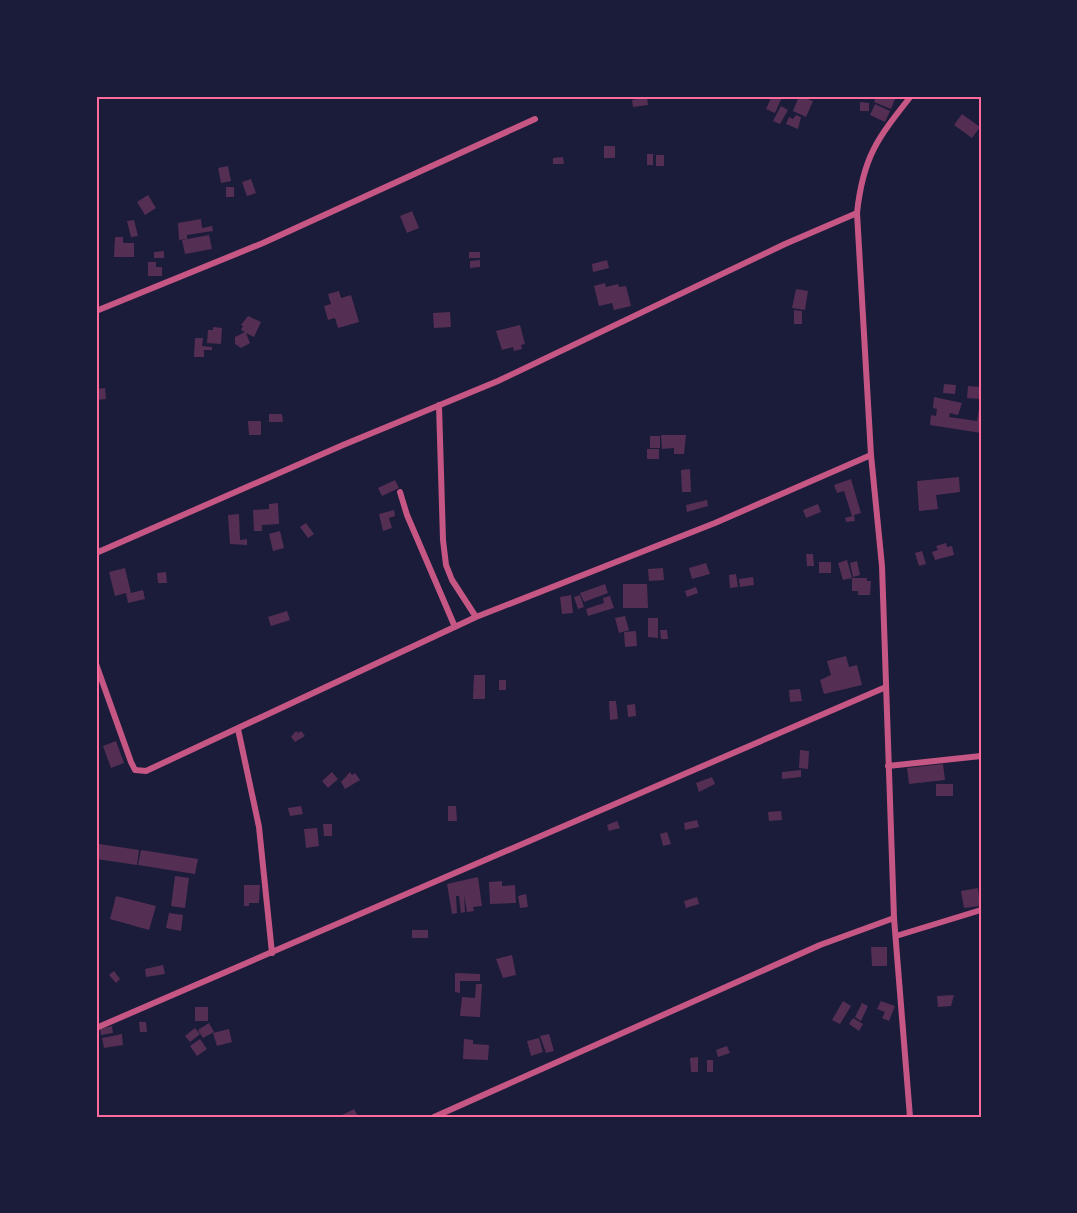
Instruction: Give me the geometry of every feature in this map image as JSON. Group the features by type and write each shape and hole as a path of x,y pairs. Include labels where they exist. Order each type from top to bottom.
{"street":[{"path":"910,1117 894,918 882,566 871,455 857,213 860,186 870,152 881,133 911,96"},
{"path":"96,311 263,243 535,118"},
{"path":"96,553 498,381 774,249 857,213"},
{"path":"440,405 443,540 446,565 452,580 476,617"},
{"path":"96,664 135,770 146,771 476,617 716,523 871,455"},
{"path":"400,492 409,522 455,627"},
{"path":"96,1028 886,687"},
{"path":"238,729 259,827 272,953"},
{"path":"888,766 981,756"},
{"path":"896,936 981,910"},
{"path":"434,1117 820,945 894,918"}],"building":[{"path":"772,96 782,97 775,113 766,109"},
{"path":"799,96 813,101 806,117 793,111"},
{"path":"876,96 895,99 891,109 874,102"},
{"path":"647,97 648,105 633,107 632,100"},
{"path":"860,102 869,103 869,111 860,111"},
{"path":"875,104 890,111 885,122 870,115"},
{"path":"781,106 788,110 780,124 773,121"},
{"path":"962,114 980,127 972,138 954,125"},
{"path":"796,115 801,117 798,129 786,124 789,117 793,119"},
{"path":"604,146 615,146 615,158 604,158"},
{"path":"647,154 653,154 653,165 647,165"},
{"path":"656,155 664,155 664,166 656,166"},
{"path":"563,157 564,164 553,164 553,158"},
{"path":"228,166 231,181 221,183 218,168"},
{"path":"251,179 256,193 247,196 242,182"},
{"path":"226,187 234,187 234,197 226,197"},
{"path":"148,195 156,208 145,215 137,202"},
{"path":"412,211 419,228 407,233 400,216"},
{"path":"201,219 202,228 212,226 213,231 187,235 187,239 179,240 178,223"},
{"path":"134,220 138,236 131,237 127,221"},
{"path":"209,235 212,249 185,254 182,240"},
{"path":"115,237 123,237 123,243 134,243 134,257 114,257"},
{"path":"164,251 164,258 154,258 154,252"},
{"path":"469,252 480,252 480,258 469,258"},
{"path":"480,260 480,267 470,268 470,261"},
{"path":"607,260 609,268 593,272 592,264"},
{"path":"148,262 156,262 156,267 162,267 162,276 148,276"},
{"path":"605,283 606,287 618,284 619,287 626,286 631,306 614,310 612,303 599,306 594,286"},
{"path":"796,289 808,291 805,310 792,308"},
{"path":"339,291 341,298 351,295 359,322 338,328 335,318 328,320 324,306 331,304 328,294"},
{"path":"794,310 802,311 802,324 794,324"},
{"path":"450,312 451,327 434,328 433,313"},
{"path":"248,316 261,322 254,337 246,333 250,343 241,348 235,344 235,337 245,332 241,330 243,326 241,325"},
{"path":"520,325 525,344 521,345 522,349 514,351 513,347 502,350 496,331"},
{"path":"213,327 222,328 221,344 207,343 208,330 213,330"},
{"path":"195,338 203,338 202,346 212,347 212,350 204,350 204,357 194,357"},
{"path":"944,384 956,385 955,394 943,393"},
{"path":"968,386 981,387 981,399 967,398"},
{"path":"105,388 106,399 96,400 96,389"},
{"path":"934,397 962,403 958,415 950,413 949,417 977,421 979,409 981,410 981,433 930,425 931,415 936,416 937,409 933,408"},
{"path":"269,414 282,414 283,422 269,422"},
{"path":"248,421 261,421 261,435 249,435"},
{"path":"661,435 686,435 684,454 674,454 674,448 662,449"},
{"path":"650,436 660,436 660,448 650,448"},
{"path":"647,449 659,449 659,459 647,459"},
{"path":"690,469 691,492 682,492 681,470"},
{"path":"959,477 960,492 936,495 938,509 919,511 917,481"},
{"path":"851,479 861,513 854,515 855,521 846,522 845,518 852,516 844,491 837,493 834,485"},
{"path":"395,480 399,488 382,496 378,488"},
{"path":"707,500 708,506 687,512 686,505"},
{"path":"278,503 279,524 262,525 262,531 254,531 253,510 269,509 269,504"},
{"path":"818,504 821,512 806,518 803,510"},
{"path":"394,510 395,516 389,518 392,528 383,531 379,514"},
{"path":"239,514 240,540 247,539 247,545 230,544 228,515"},
{"path":"306,523 314,534 308,538 300,527"},
{"path":"280,531 284,548 273,551 269,534"},
{"path":"946,543 947,547 952,546 954,555 935,560 932,552 938,550 936,546"},
{"path":"922,551 926,564 919,566 915,553"},
{"path":"806,554 813,554 814,566 807,566"},
{"path":"847,560 852,578 843,580 838,563"},
{"path":"857,561 860,575 853,577 850,563"},
{"path":"819,562 831,562 831,573 819,573"},
{"path":"706,563 710,574 692,579 689,568"},
{"path":"125,568 131,593 143,590 145,599 128,603 126,593 115,596 109,572"},
{"path":"663,568 664,580 649,581 648,569"},
{"path":"166,572 167,583 158,583 157,573"},
{"path":"736,574 738,587 730,588 729,575"},
{"path":"753,577 754,585 740,587 739,579"},
{"path":"852,578 867,578 867,581 871,581 870,595 858,595 858,591 852,591"},
{"path":"605,584 608,593 584,602 580,593"},
{"path":"623,584 647,584 648,608 623,608"},
{"path":"696,587 698,593 687,597 685,591"},
{"path":"571,595 573,613 562,614 560,597"},
{"path":"580,595 584,607 578,609 574,597"},
{"path":"610,596 614,608 588,616 586,609 604,603 603,598"},
{"path":"287,611 290,620 271,626 268,617"},
{"path":"625,616 629,630 619,633 615,618"},
{"path":"648,618 658,618 658,638 648,637"},
{"path":"660,630 667,630 668,639 661,639"},
{"path":"636,631 637,646 625,647 624,632"},
{"path":"846,656 849,667 857,665 862,685 824,694 820,680 831,675 827,661"},
{"path":"474,675 485,675 485,699 473,699"},
{"path":"499,680 506,680 506,690 499,690"},
{"path":"800,689 802,701 790,702 789,690"},
{"path":"609,701 616,701 618,719 610,720"},
{"path":"635,704 636,716 628,717 627,705"},
{"path":"296,731 298,733 301,731 305,736 295,742 291,737"},
{"path":"116,741 124,763 111,768 103,746"},
{"path":"800,750 809,751 808,769 799,768"},
{"path":"943,764 945,780 909,784 907,768"},
{"path":"801,770 801,777 782,779 782,772"},
{"path":"332,772 338,779 328,788 322,781"},
{"path":"350,772 352,775 355,773 360,780 345,789 341,782"},
{"path":"712,777 715,784 699,792 696,783"},
{"path":"936,784 953,784 953,796 936,796"},
{"path":"301,806 303,814 290,816 288,808"},
{"path":"448,806 456,806 457,821 448,821"},
{"path":"781,811 782,820 769,821 768,812"},
{"path":"697,820 699,827 685,830 684,823"},
{"path":"617,821 620,828 609,831 607,825"},
{"path":"323,824 332,824 332,836 324,836"},
{"path":"317,828 319,846 306,848 304,829"},
{"path":"667,832 671,844 663,846 660,834"},
{"path":"99,844 139,850 137,865 97,859"},
{"path":"141,850 198,859 195,874 138,865"},
{"path":"175,876 189,878 185,908 171,906"},
{"path":"478,877 482,906 473,907 474,911 467,912 464,895 465,912 461,913 459,896 456,896 457,913 452,914 447,884"},
{"path":"502,881 502,886 515,885 516,903 490,904 489,882"},
{"path":"244,885 260,885 259,903 249,903 249,906 244,906"},
{"path":"978,888 980,906 964,908 961,891"},
{"path":"526,894 528,907 520,908 518,896"},
{"path":"116,896 156,906 149,930 110,919"},
{"path":"697,897 699,904 686,908 684,901"},
{"path":"169,913 183,915 181,931 166,928"},
{"path":"412,930 428,930 428,938 412,938"},
{"path":"871,947 887,947 887,966 872,966"},
{"path":"512,955 516,975 503,978 496,959"},
{"path":"163,965 165,974 146,977 145,969"},
{"path":"114,971 120,979 116,983 109,975"},
{"path":"455,973 480,974 480,981 460,981 460,993 455,992"},
{"path":"476,984 482,984 480,1017 460,1016 462,997 475,998"},
{"path":"954,995 951,1006 938,1007 937,996"},
{"path":"843,1001 851,1006 840,1024 832,1020"},
{"path":"881,1001 895,1006 889,1021 882,1018 885,1012 877,1009"},
{"path":"862,1003 868,1006 861,1021 855,1017"},
{"path":"195,1007 208,1007 208,1021 195,1021"},
{"path":"853,1018 863,1024 859,1031 849,1024"},
{"path":"139,1022 146,1022 147,1032 140,1032"},
{"path":"209,1023 214,1032 203,1038 198,1030"},
{"path":"112,1026 113,1033 101,1035 100,1029"},
{"path":"195,1028 200,1034 190,1042 185,1036"},
{"path":"229,1029 232,1042 217,1046 213,1033"},
{"path":"122,1034 123,1045 104,1048 102,1038"},
{"path":"549,1034 554,1051 546,1053 540,1036"},
{"path":"539,1038 543,1052 531,1056 527,1041"},
{"path":"200,1039 207,1049 197,1056 190,1046"},
{"path":"464,1039 473,1040 473,1044 489,1045 488,1060 463,1059"},
{"path":"727,1046 730,1053 718,1057 716,1050"},
{"path":"698,1057 698,1072 691,1072 690,1058"},
{"path":"707,1060 713,1060 713,1072 707,1072"},
{"path":"354,1109 358,1116 343,1117 342,1115"}]}
